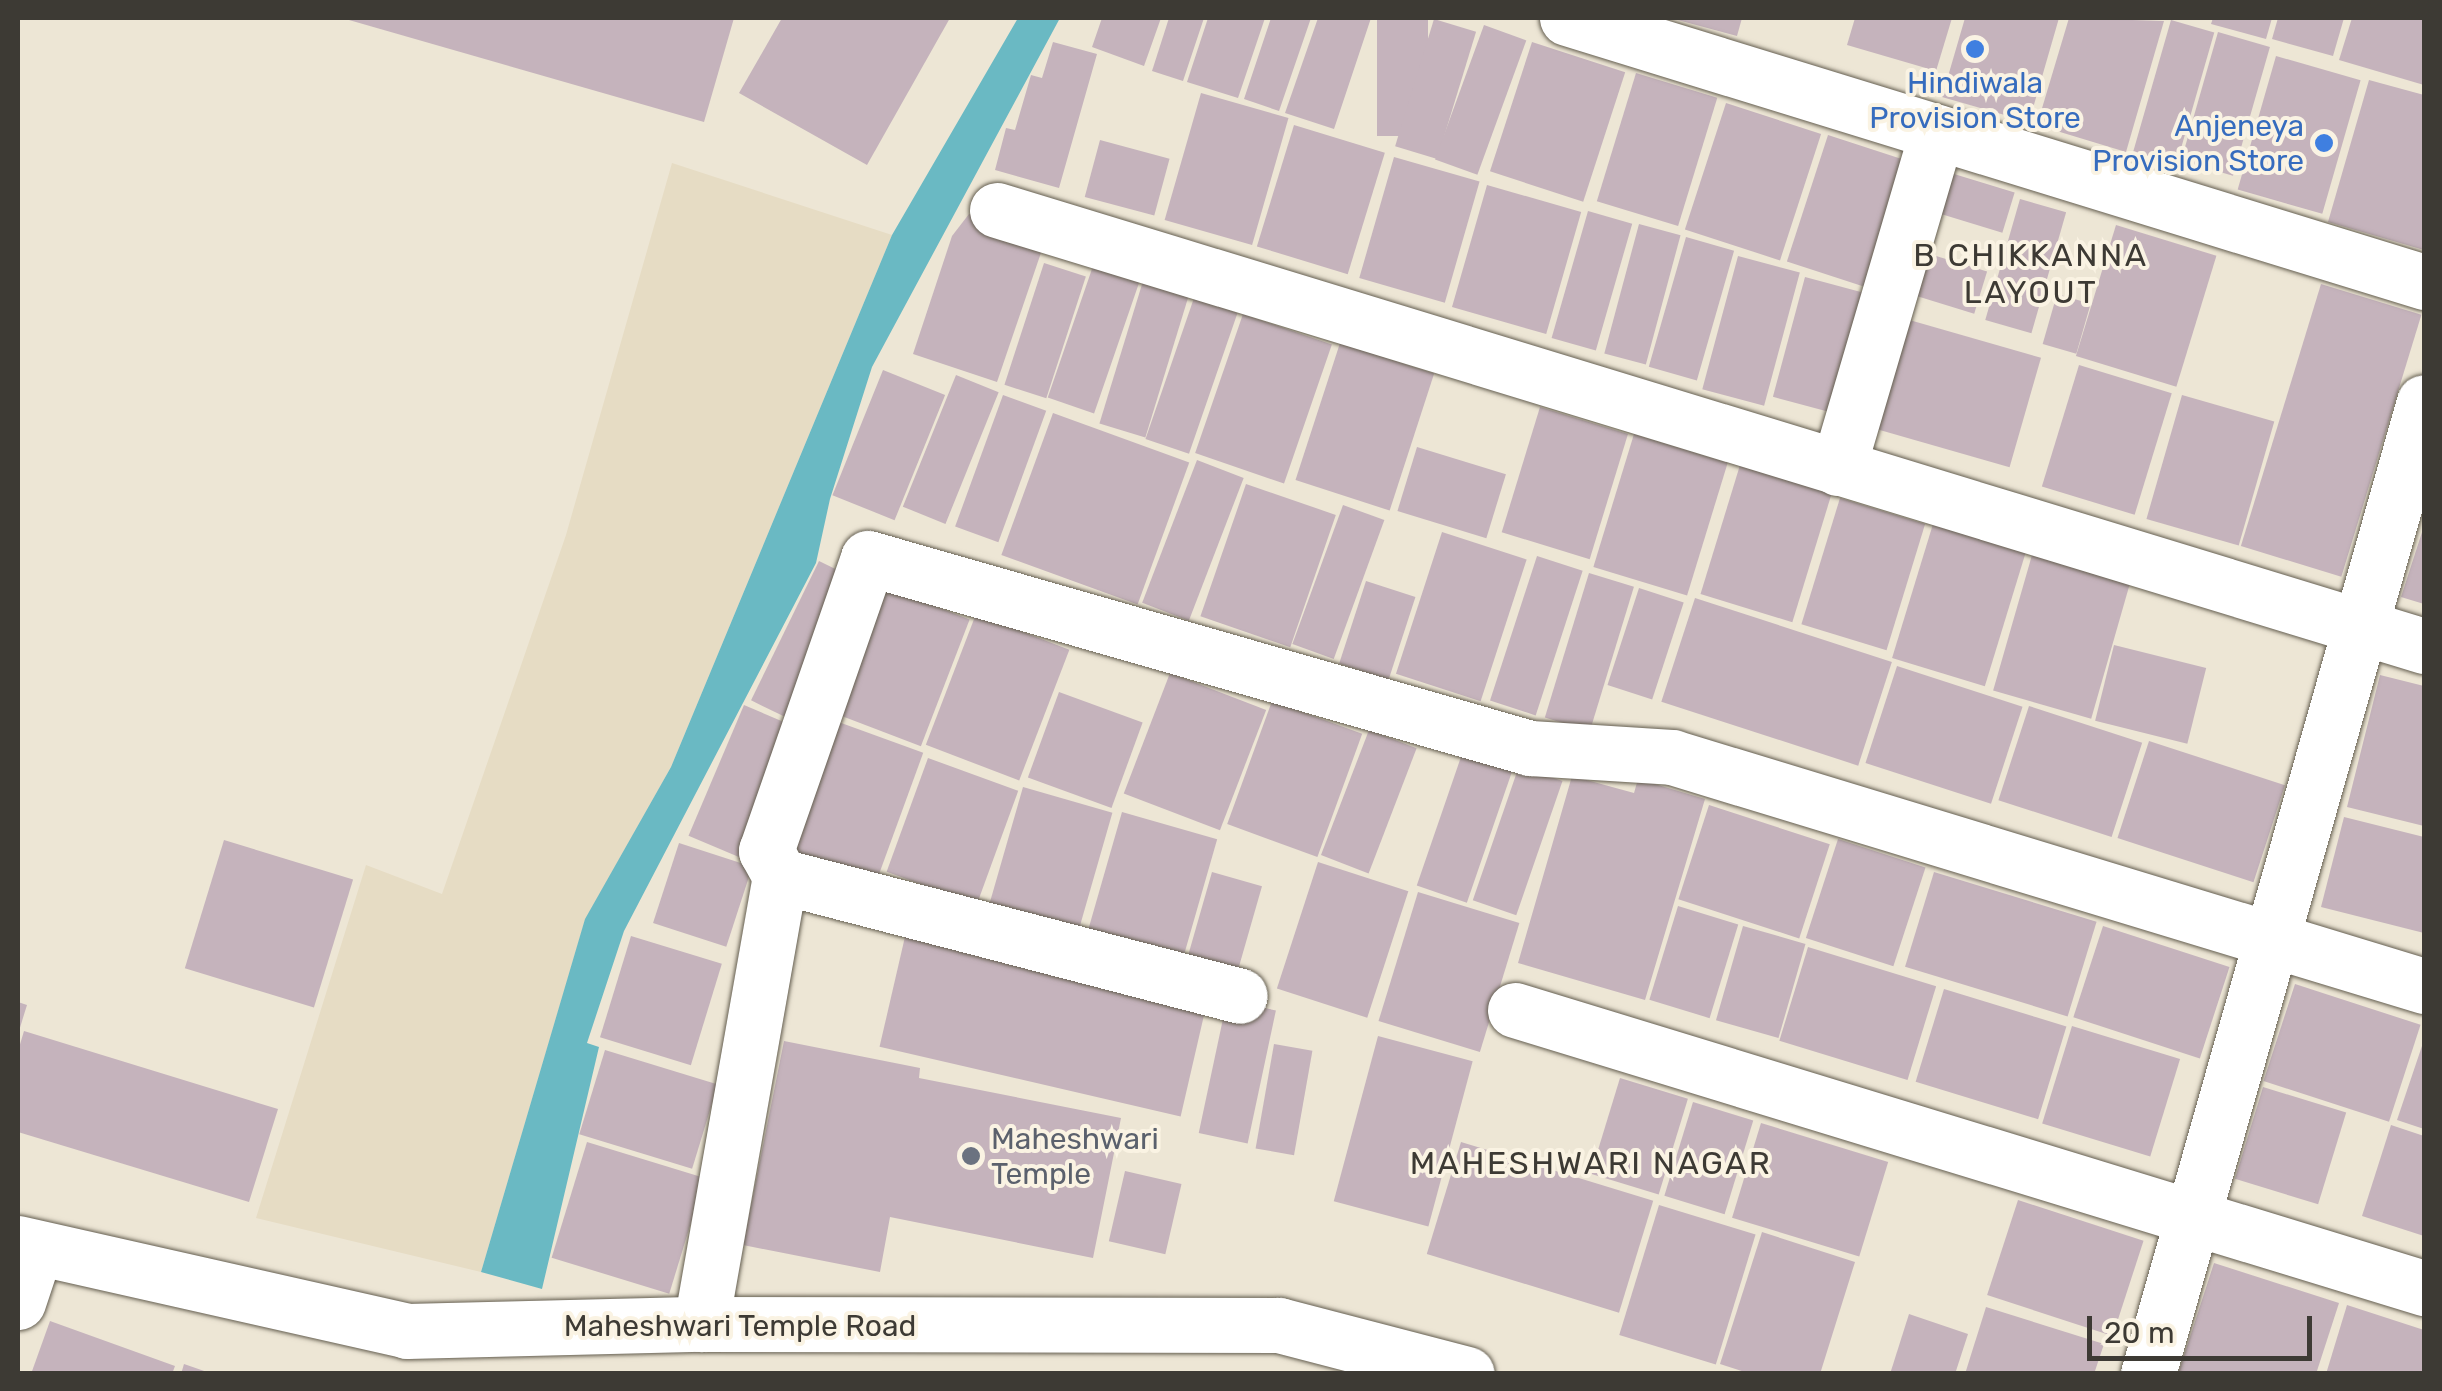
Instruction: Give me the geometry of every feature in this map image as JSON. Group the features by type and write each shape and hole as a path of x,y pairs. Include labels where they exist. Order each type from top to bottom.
{"street":[{"path":"1567,18 2424,282"},
{"path":"1838,468 1938,132"},
{"path":"997,210 2424,646"},
{"path":"2148,1374 2424,402"},
{"path":"701,1324 780,876 766,851 868,558 1530,748 1672,757 2424,986"},
{"path":"780,876 1240,996"},
{"path":"1515,1010 2424,1288"},
{"path":"18,1302 27,1246"},
{"name":"Maheshwari Temple Road","path":"27,1246 399,1352 701,1324 1279,1325 1466,1374"}],"shaded area":[{"path":"672,163 892,235 671,767 585,920 481,1272 256,1218 366,865 442,894 566,535"}],"water":[{"path":"1018,18 1060,18 872,367 830,499 816,563 624,931 587,1043 599,1047 542,1289 481,1272 585,919 671,767 892,235"}],"building":[{"path":"342,18 734,18 704,122"},
{"path":"782,18 950,18 867,165 739,93"},
{"path":"1102,18 1161,18 1144,66 1092,47"},
{"path":"1169,18 1204,18 1183,81 1152,71"},
{"path":"1208,18 1265,18 1238,98 1187,82"},
{"path":"1271,18 1311,18 1279,111 1244,99"},
{"path":"1318,18 1371,18 1334,129 1285,113"},
{"path":"1377,18 1428,18 1428,136 1377,136"},
{"path":"1674,18 1742,18 1737,36"},
{"path":"1855,18 1952,18 1936,71 1847,45"},
{"path":"1965,18 2059,18 2029,122 1942,97"},
{"path":"2069,18 2164,21 2126,152 2037,125"},
{"path":"2213,18 2272,18 2266,39 2211,24"},
{"path":"2278,18 2344,18 2333,56 2272,39"},
{"path":"2352,18 2424,18 2424,85 2339,60"},
{"path":"1434,19 1476,32 1437,159 1395,146"},
{"path":"2171,20 2214,32 2176,166 2133,154"},
{"path":"1484,25 1526,40 1477,175 1435,159"},
{"path":"2218,32 2270,47 2233,176 2181,161"},
{"path":"1053,42 1097,54 1059,188 995,170 1006,128 1015,130 1031,75 1042,78"},
{"path":"1532,42 1625,72 1583,202 1490,171"},
{"path":"2276,56 2361,80 2322,214 2238,190"},
{"path":"1636,73 1717,98 1678,226 1597,201"},
{"path":"2369,80 2424,95 2424,250 2328,222"},
{"path":"1201,93 1288,118 1252,245 1165,220"},
{"path":"1726,103 1821,134 1780,260 1685,229"},
{"path":"1294,125 1385,153 1348,274 1257,246"},
{"path":"1828,135 1919,165 1878,291 1787,261"},
{"path":"1100,140 1170,159 1154,216 1085,197"},
{"path":"1394,157 1480,182 1445,303 1359,278"},
{"path":"1941,170 2015,193 2002,233 1929,210"},
{"path":"1487,185 1581,212 1546,334 1452,307"},
{"path":"2020,199 2066,212 2031,333 1985,320"},
{"path":"1588,211 1632,224 1596,351 1552,338"},
{"path":"969,214 1046,238 997,382 913,354 952,236"},
{"path":"1639,224 1681,235 1646,365 1604,353"},
{"path":"2116,225 2216,256 2176,387 2076,356"},
{"path":"1686,237 1734,251 1697,381 1649,367"},
{"path":"1923,252 1987,272 1974,314 1910,294"},
{"path":"1738,256 1800,273 1764,406 1702,389"},
{"path":"1044,263 1086,277 1046,398 1004,385"},
{"path":"1093,266 1139,282 1094,413 1048,397"},
{"path":"1805,277 1880,297 1848,417 1773,397"},
{"path":"1143,281 1189,295 1145,438 1099,423"},
{"path":"2321,284 2421,315 2341,577 2241,546"},
{"path":"2057,294 2091,304 2076,354 2043,344"},
{"path":"1194,298 1237,313 1189,454 1145,439"},
{"path":"1243,314 1332,345 1284,484 1195,453"},
{"path":"1892,315 2041,358 2010,467 1861,425"},
{"path":"1340,343 1434,374 1390,511 1296,480"},
{"path":"2079,365 2172,393 2135,515 2042,486"},
{"path":"883,370 945,395 895,520 832,495"},
{"path":"956,375 999,392 945,524 903,507"},
{"path":"1003,395 1046,411 998,542 955,527"},
{"path":"2182,395 2274,421 2239,545 2146,519"},
{"path":"1540,407 1628,434 1590,559 1502,532"},
{"path":"1053,413 1189,463 1138,604 1001,555"},
{"path":"1634,434 1728,463 1687,596 1593,567"},
{"path":"1417,447 1506,474 1486,538 1397,511"},
{"path":"1197,460 1244,478 1189,621 1142,603"},
{"path":"1740,465 1832,493 1792,622 1701,594"},
{"path":"1246,484 1336,515 1290,647 1200,616"},
{"path":"1840,498 1925,524 1887,650 1801,624"},
{"path":"1343,505 1384,520 1334,659 1292,644"},
{"path":"1933,524 2026,552 1985,686 1892,658"},
{"path":"2424,526 2424,604 2401,597"},
{"path":"1442,532 1527,560 1481,701 1396,674"},
{"path":"2032,555 2130,583 2091,719 1993,691"},
{"path":"1537,556 1583,571 1536,715 1490,701"},
{"path":"819,561 852,577 784,717 751,700"},
{"path":"1589,573 1634,587 1590,731 1545,717"},
{"path":"1366,581 1415,597 1389,680 1339,664"},
{"path":"880,585 970,619 921,746 831,712"},
{"path":"1639,588 1684,603 1652,700 1607,685"},
{"path":"1695,598 1892,662 1858,766 1661,702"},
{"path":"976,614 1069,650 1019,781 926,745"},
{"path":"2114,645 2206,668 2187,744 2095,721"},
{"path":"1897,666 2023,707 1991,804 1865,763"},
{"path":"1170,673 1266,710 1220,830 1124,793"},
{"path":"2380,675 2424,686 2424,826 2347,807"},
{"path":"1059,692 1143,722 1112,808 1028,778"},
{"path":"1272,701 1362,734 1317,857 1227,824"},
{"path":"744,705 796,727 740,858 689,836"},
{"path":"2029,706 2142,743 2112,837 1998,800"},
{"path":"833,720 923,753 876,882 786,849"},
{"path":"1369,730 1417,748 1369,873 1321,855"},
{"path":"2149,741 2285,785 2253,882 2117,838"},
{"path":"1462,754 1512,771 1467,903 1417,885"},
{"path":"928,758 1018,791 977,905 887,872"},
{"path":"1519,766 1562,781 1516,915 1473,900"},
{"path":"1572,776 1634,793 1638,779 1705,799 1645,1000 1518,963"},
{"path":"1023,787 1112,813 1076,940 986,915"},
{"path":"1709,805 1830,844 1799,938 1678,899"},
{"path":"1122,812 1217,839 1180,968 1085,941"},
{"path":"2344,817 2424,837 2424,933 2321,907"},
{"path":"1838,839 1925,867 1893,966 1806,938"},
{"path":"224,840 353,879 314,1008 185,968"},
{"path":"679,843 752,867 726,947 653,923"},
{"path":"1318,862 1408,891 1367,1018 1277,988"},
{"path":"1212,872 1262,886 1234,982 1184,968"},
{"path":"1934,872 2097,922 2068,1016 1905,967"},
{"path":"1418,892 1519,923 1480,1052 1379,1021"},
{"path":"1678,906 1738,924 1710,1018 1649,1000"},
{"path":"1743,926 1805,944 1778,1038 1716,1020"},
{"path":"2103,926 2229,967 2200,1058 2073,1017"},
{"path":"907,928 1208,998 1181,1116 880,1047"},
{"path":"631,936 722,964 691,1065 600,1037"},
{"path":"1808,947 1936,986 1907,1080 1779,1041"},
{"path":"2295,984 2421,1025 2389,1122 2263,1081"},
{"path":"1944,989 2066,1026 2038,1119 1916,1082"},
{"path":"1227,1000 1276,1010 1248,1143 1199,1133"},
{"path":"18,1002 27,1005 18,1034"},
{"path":"2072,1026 2180,1059 2150,1157 2042,1124"},
{"path":"24,1031 278,1109 249,1202 18,1132 18,1051"},
{"path":"1378,1036 1473,1061 1428,1227 1334,1201"},
{"path":"2424,1040 2424,1129 2397,1120"},
{"path":"784,1041 920,1068 919,1078 1121,1118 1093,1258 890,1217 880,1272 743,1245"},
{"path":"1274,1044 1312,1051 1294,1155 1256,1148"},
{"path":"605,1050 718,1084 692,1169 579,1134"},
{"path":"1620,1078 1688,1099 1659,1194 1591,1174"},
{"path":"2263,1087 2346,1112 2318,1204 2235,1179"},
{"path":"1693,1102 1753,1120 1725,1214 1664,1196"},
{"path":"1761,1123 1888,1162 1859,1257 1732,1218"},
{"path":"2391,1125 2424,1136 2424,1236 2362,1216"},
{"path":"587,1142 705,1178 669,1294 552,1258"},
{"path":"1461,1142 1653,1201 1619,1313 1427,1254"},
{"path":"1125,1171 1182,1184 1165,1254 1109,1241"},
{"path":"2018,1200 2144,1241 2113,1336 1987,1295"},
{"path":"1659,1205 1756,1235 1716,1365 1619,1335"},
{"path":"1762,1232 1855,1262 1820,1374 1751,1374 1720,1364"},
{"path":"2214,1263 2339,1303 2316,1374 2178,1374"},
{"path":"2347,1305 2424,1330 2424,1374 2326,1374"},
{"path":"1986,1307 2104,1344 2094,1374 1965,1374"},
{"path":"1909,1314 1968,1334 1955,1374 1890,1374"},
{"path":"50,1321 175,1366 172,1374 31,1374"},
{"path":"184,1364 210,1373 210,1374 181,1374"}],"place":[{"name":"Hindiwala Provision Store","path":"1975,49"},
{"name":"Anjeneya Provision Store","path":"2324,143"},
{"name":"Maheshwari Temple","path":"971,1156"}],"district":[{"name":"B CHIKKANNA LAYOUT","path":"2031,274"},
{"name":"MAHESHWARI NAGAR","path":"1591,1163"}]}
